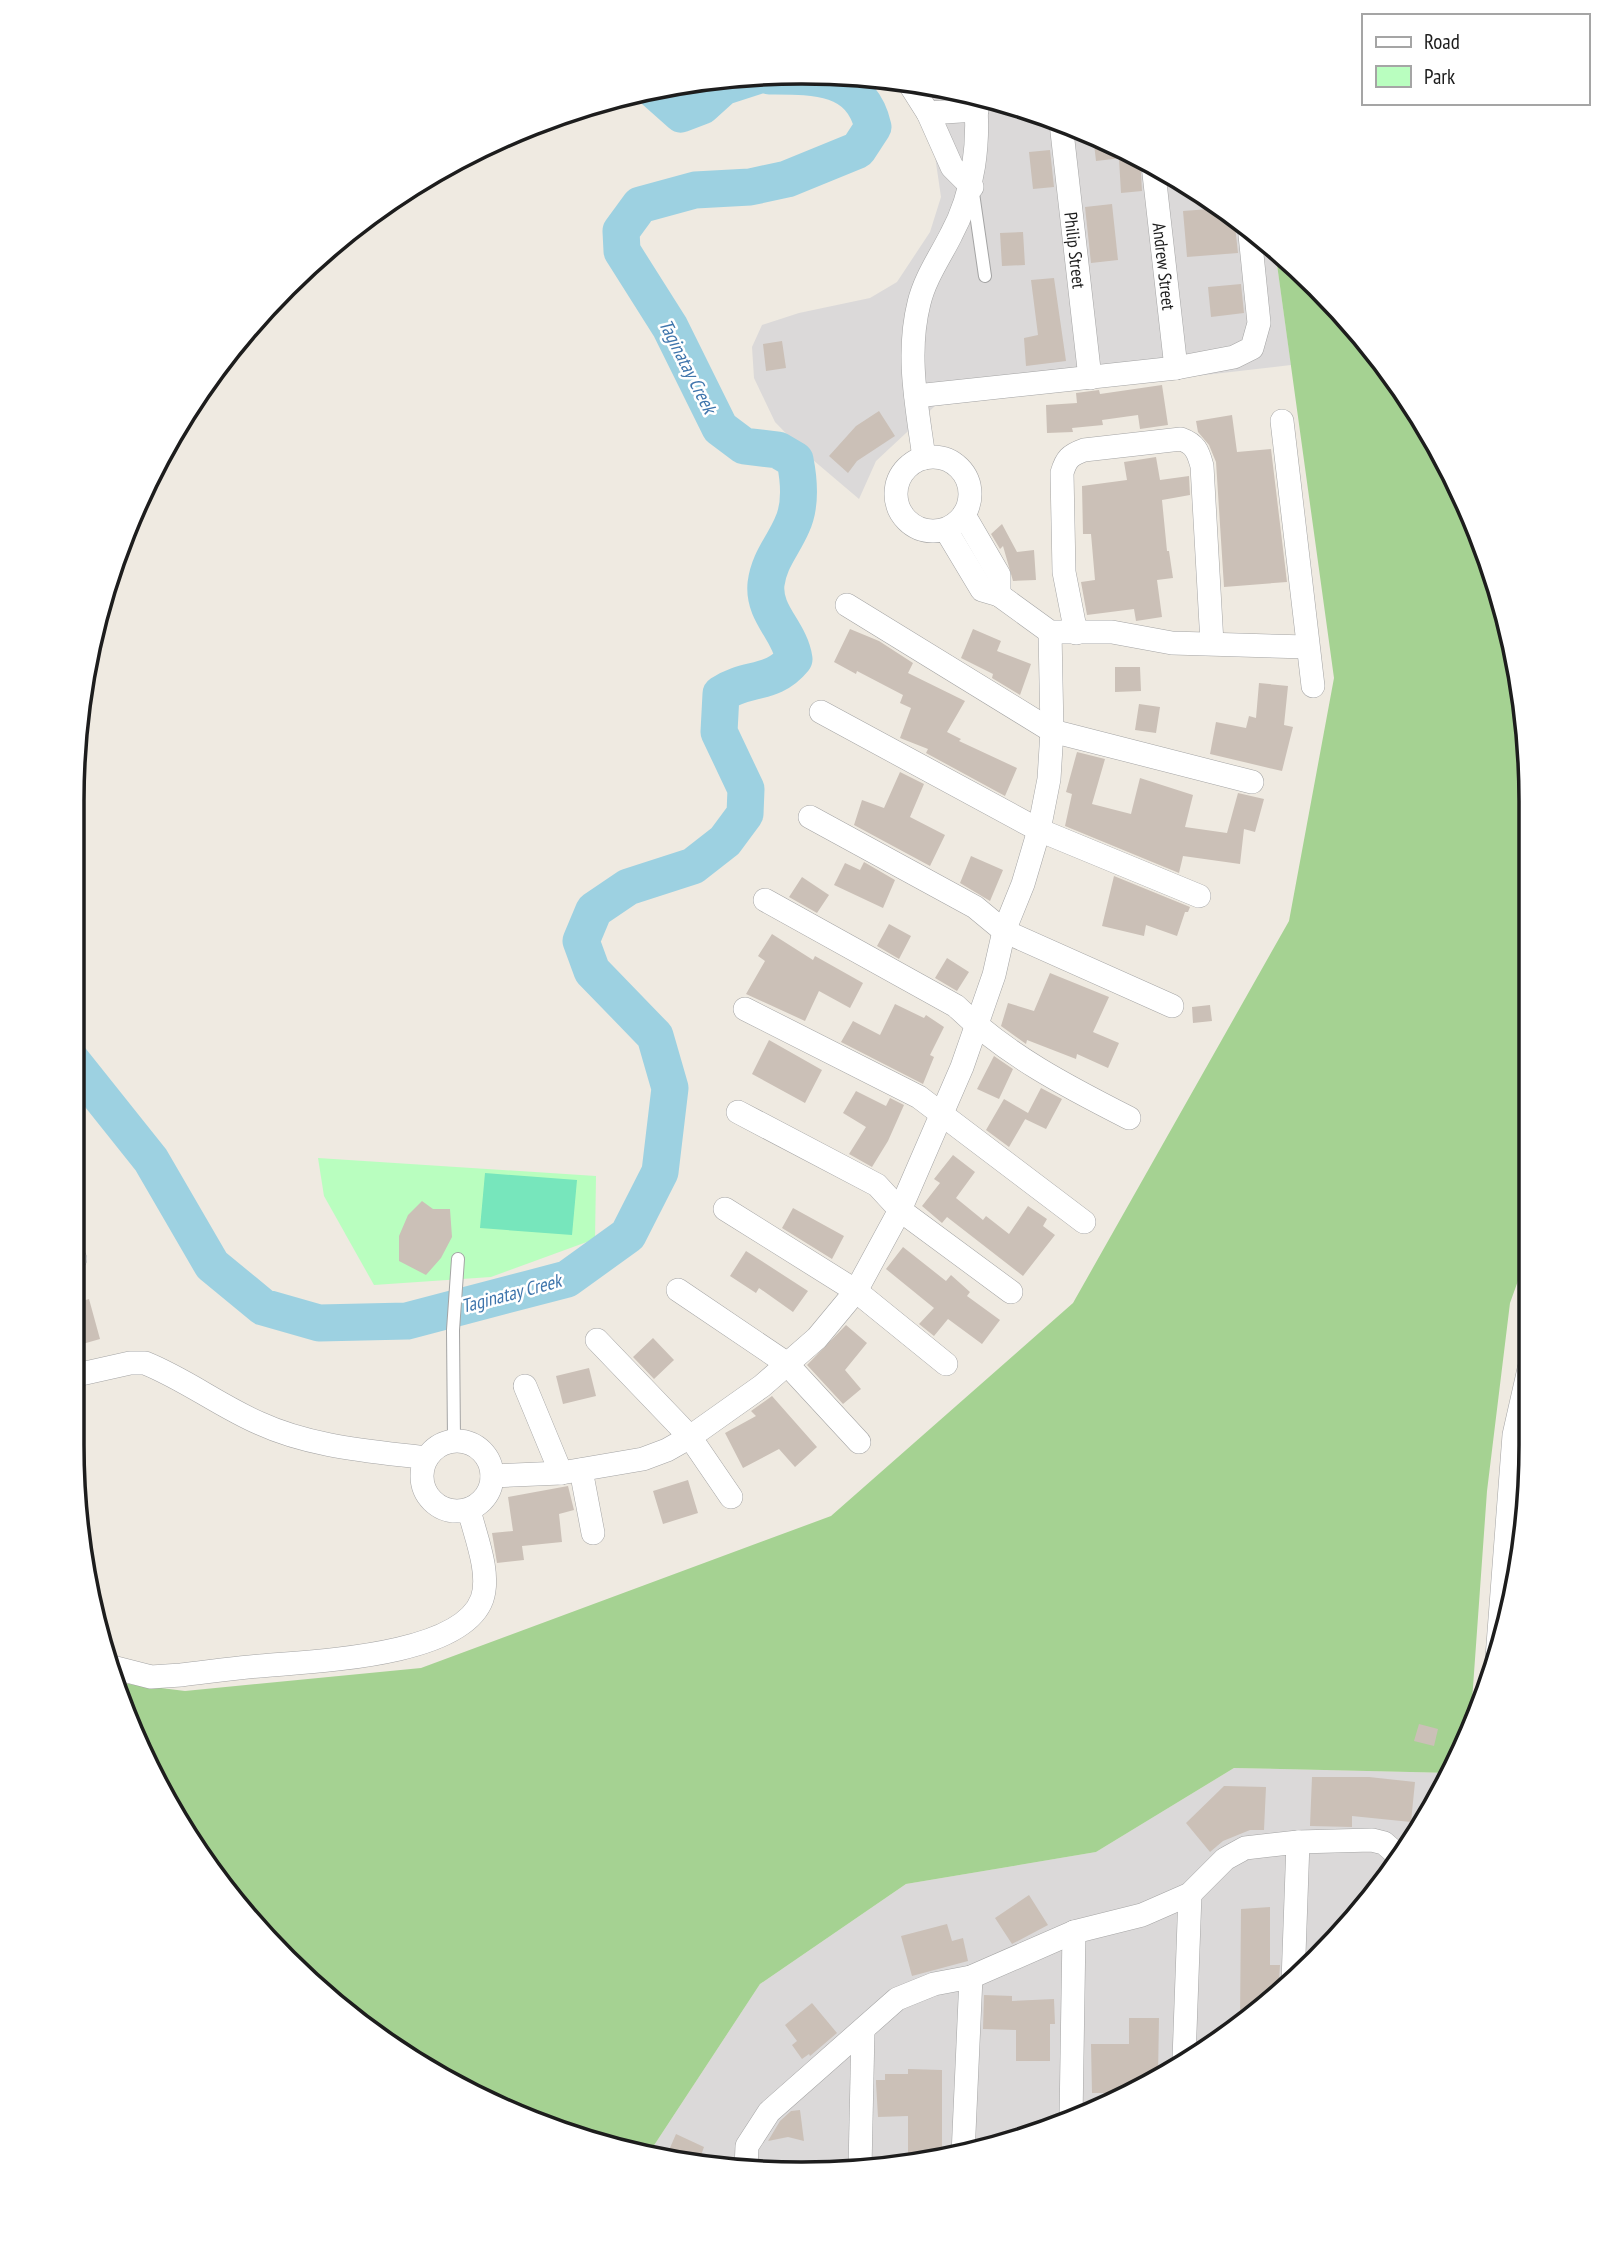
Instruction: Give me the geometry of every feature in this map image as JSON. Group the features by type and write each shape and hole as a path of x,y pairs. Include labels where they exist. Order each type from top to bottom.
{"street":[{"path":"916,94 928,113 952,167 972,187"},
{"path":"928,113 968,104"},
{"path":"924,458 911,361 919,302 972,187 976,106"},
{"name":"Philip Street","path":"1062,134 1090,378"},
{"name":"Andrew Street","path":"1154,177 1176,368"},
{"path":"916,396 1176,368 1234,357 1252,348 1259,323 1251,242"},
{"path":"1282,421 1307,647 1314,686"},
{"path":"1076,633 1065,572 1062,473 1066,461 1084,450 1181,439 1192,443 1202,466 1212,643"},
{"path":"924,458 949,460 966,478 969,503 964,514 946,530 921,530 911,524 897,505 896,493 904,470 924,458"},
{"path":"964,514 999,575 999,595"},
{"path":"946,530 982,590 999,595 1050,632 1112,632 1172,643 1307,647"},
{"path":"847,606 1052,731 1252,782"},
{"path":"492,1476 571,1472 643,1458 690,1437 762,1386 817,1338 856,1291 901,1210 977,1027 994,975 1004,931 1023,884 1039,830 1049,779 1052,731 1050,632"},
{"path":"821,712 1039,830 1199,896"},
{"path":"810,817 975,907 1004,931 1172,1006"},
{"path":"765,900 956,1006 977,1027 1055,1081 1129,1118"},
{"path":"745,1009 919,1097 941,1117 1084,1222"},
{"path":"738,1112 877,1185 901,1210 1011,1292"},
{"path":"725,1209 856,1291 946,1363"},
{"path":"678,1290 786,1363 859,1442"},
{"path":"597,1340 690,1437 731,1497"},
{"path":"84,1373 130,1363 145,1363 287,1435 359,1450 426,1458"},
{"path":"525,1387 571,1472 593,1533"},
{"path":"1502,1599 1514,1435 1519,1413"},
{"path":"454,1441 469,1443 481,1450 489,1462 492,1476 486,1497 469,1510 450,1511 428,1496 422,1478 426,1458 434,1449 454,1441"},
{"path":"1511,1482 1518,1476"},
{"path":"120,1669 151,1677 375,1655 443,1633 466,1620 481,1601 483,1573 469,1510"},
{"path":"746,2159 747,2146 769,2112 897,1999 915,1990 971,1977 1074,1932 1142,1915 1190,1894 1225,1859 1245,1848 1298,1842 1372,1840 1384,1843 1393,1851"},
{"path":"1294,1967 1298,1842"},
{"path":"1184,2051 1190,1894"},
{"path":"1071,2109 1074,1932"},
{"path":"964,2143 971,1977"},
{"path":"860,2159 863,2030"}],"lane":[{"path":"972,187 985,276"},
{"path":"454,1441 453,1330 458,1259"}],"shaded area":[{"path":"901,91 987,108 1032,122 1119,158 1200,205 1277,264 1291,365 935,406 876,461 859,499 806,454 775,422 754,378 752,347 762,325 799,313 870,298 897,282 930,232 941,197 935,156 924,125"},
{"path":"1234,1768 1439,1773 1398,1843 1371,1881 1309,1952 1238,2014 1160,2066 1119,2088 1032,2124 987,2138 895,2156 802,2162 708,2156 653,2146 760,1984 906,1884 1096,1852"}],"green space":[{"path":"1277,264 1341,328 1371,365 1423,443 1445,484 1481,571 1495,616 1513,708 1519,802 1519,1278 1510,1303 1487,1491 1472,1698 1439,1773 1234,1768 1096,1852 906,1884 760,1984 653,2146 616,2138 527,2107 484,2088 403,2041 328,1984 262,1918 232,1881 180,1803 158,1762 125,1684 185,1691 421,1668 831,1516 1073,1303 1289,921 1334,678"},
{"path":"318,1158 596,1176 595,1239 491,1277 374,1285 324,1196"},
{"path":"485,1173 577,1180 572,1235 480,1228"}],"building":[{"path":"1094,147 1119,158 1096,161"},
{"path":"1050,150 1054,187 1033,189 1029,152"},
{"path":"1119,159 1141,170 1142,191 1121,193"},
{"path":"1112,204 1118,260 1091,263 1085,207"},
{"path":"1206,209 1235,230 1238,253 1187,257 1183,211"},
{"path":"1023,232 1025,265 1002,266 1000,233"},
{"path":"1054,278 1066,361 1026,366 1024,338 1038,335 1031,280"},
{"path":"1241,284 1244,313 1211,317 1208,287"},
{"path":"782,341 786,368 766,371 763,344"},
{"path":"1162,385 1168,425 1140,429 1138,415 1102,420 1103,425 1072,428 1073,432 1047,433 1046,405 1077,403 1076,393 1099,390 1100,394"},
{"path":"879,411 895,436 857,461 848,473 829,456 856,426"},
{"path":"1232,415 1237,452 1271,449 1287,582 1224,587 1216,462 1209,445 1198,432 1196,421"},
{"path":"1156,457 1160,480 1189,476 1190,495 1162,500 1167,551 1173,578 1157,580 1162,617 1136,621 1134,609 1087,615 1081,582 1095,580 1091,534 1083,534 1082,486 1127,480 1124,462"},
{"path":"1002,524 1017,552 1034,550 1036,580 1013,581 1003,546 1000,549 991,534"},
{"path":"850,629 879,641 913,663 908,673 965,701 947,732 961,739 959,741 1017,768 1005,796 926,753 928,749 900,738 911,708 900,703 903,695 834,662"},
{"path":"973,629 1001,641 997,651 1031,664 1020,695 992,678 993,674 961,658"},
{"path":"1115,667 1140,667 1141,691 1115,692"},
{"path":"1259,683 1288,686 1284,725 1293,727 1282,771 1210,754 1216,722 1246,728 1249,716 1256,718"},
{"path":"1139,704 1160,707 1156,733 1135,730"},
{"path":"1077,752 1105,759 1092,804 1131,814 1140,778 1193,795 1185,827 1227,833 1238,793 1264,799 1255,832 1244,829 1240,864 1183,856 1179,873 1065,826 1072,794 1066,792"},
{"path":"900,772 924,784 910,817 945,835 930,866 854,825 862,800 884,808"},
{"path":"971,856 1003,870 990,901 960,883"},
{"path":"864,862 895,880 883,908 834,885 845,863 860,870"},
{"path":"1114,876 1190,907 1188,912 1185,912 1177,936 1146,925 1144,936 1102,926"},
{"path":"802,877 829,895 817,913 789,897"},
{"path":"889,924 911,936 899,959 877,946"},
{"path":"772,934 813,960 815,956 863,983 850,1008 819,991 805,1021 746,994 765,961 758,956"},
{"path":"947,958 969,972 957,991 935,978"},
{"path":"1050,973 1109,997 1093,1032 1119,1043 1108,1068 1077,1054 1076,1059 1027,1040 1026,1044 1001,1026 1008,1003 1034,1011"},
{"path":"895,1004 924,1018 926,1015 944,1027 930,1055 934,1057 923,1084 841,1042 853,1021 880,1035"},
{"path":"1210,1005 1212,1021 1193,1023 1192,1007"},
{"path":"769,1040 822,1070 805,1103 752,1074"},
{"path":"994,1056 1013,1069 999,1099 977,1089"},
{"path":"1041,1088 1062,1099 1046,1129 1025,1119 1009,1147 986,1130 1004,1099 1028,1113"},
{"path":"856,1091 886,1106 890,1098 904,1105 888,1141 872,1167 849,1154 866,1127 843,1113"},
{"path":"953,1155 975,1172 956,1198 983,1220 986,1216 1009,1234 1028,1206 1047,1219 1043,1226 1055,1235 1023,1276 947,1217 942,1223 922,1206 940,1183 934,1179"},
{"path":"422,1201 433,1209 450,1209 452,1237 441,1258 426,1275 399,1261 399,1236 408,1215"},
{"path":"793,1208 844,1236 832,1259 782,1228"},
{"path":"903,1247 946,1281 951,1275 970,1292 967,1296 1000,1320 982,1344 948,1319 934,1336 919,1324 934,1308 886,1269"},
{"path":"746,1251 808,1291 793,1312 759,1288 756,1293 730,1276"},
{"path":"89,1299 100,1339 84,1344 84,1300"},
{"path":"846,1325 867,1343 845,1370 861,1389 843,1404 807,1365"},
{"path":"653,1338 674,1360 654,1379 633,1357"},
{"path":"589,1368 596,1396 563,1404 556,1376"},
{"path":"772,1396 817,1447 795,1467 779,1449 743,1468 725,1433 756,1416 751,1411"},
{"path":"688,1480 698,1513 663,1524 653,1491"},
{"path":"568,1486 574,1510 559,1514 562,1542 522,1546 524,1560 497,1563 492,1533 513,1531 508,1497"},
{"path":"1419,1724 1438,1729 1434,1746 1414,1741"},
{"path":"1312,1777 1369,1777 1415,1782 1411,1822 1352,1816 1352,1827 1310,1826"},
{"path":"1224,1786 1266,1787 1264,1830 1250,1830 1223,1841 1210,1852 1186,1823"},
{"path":"1029,1895 1048,1925 1012,1944 995,1918"},
{"path":"1270,1907 1270,1965 1280,1965 1279,1980 1240,2012 1241,1909"},
{"path":"947,1924 952,1941 963,1938 968,1961 912,1976 901,1936"},
{"path":"984,1995 1012,1996 1012,2001 1054,1999 1055,2024 1050,2024 1050,2061 1016,2061 1016,2030 983,2029"},
{"path":"812,2003 837,2033 810,2056 809,2054 802,2059 792,2045 797,2041 785,2025"},
{"path":"1129,2018 1159,2018 1158,2067 1108,2093 1092,2093 1091,2044 1129,2044"},
{"path":"908,2069 942,2070 942,2148 908,2154 908,2116 878,2117 876,2080 885,2080 885,2074 908,2074"},
{"path":"800,2110 804,2141 788,2137 768,2141 780,2121 791,2111"},
{"path":"676,2134 704,2147 701,2155 669,2149"}],"waterway":[{"name":"Taginatay Creek","path":"84,1076 151,1160 212,1265 263,1307 319,1323 407,1321 567,1279 628,1235 660,1172 670,1088 655,1036 592,971 581,941 594,910 628,887 693,866 725,841 745,814 746,789 719,732 721,694 731,688 777,673 794,659 788,640 772,614 766,595 766,584 773,560 795,518 798,493 795,460 778,450 744,446 720,428 670,327 622,251 621,231 640,205 695,190 750,187 787,179 858,150 873,127 867,110 858,97 841,86"},
{"name":"Taginatay Creek","path":"663,98 681,114 702,106 721,89"}]}
